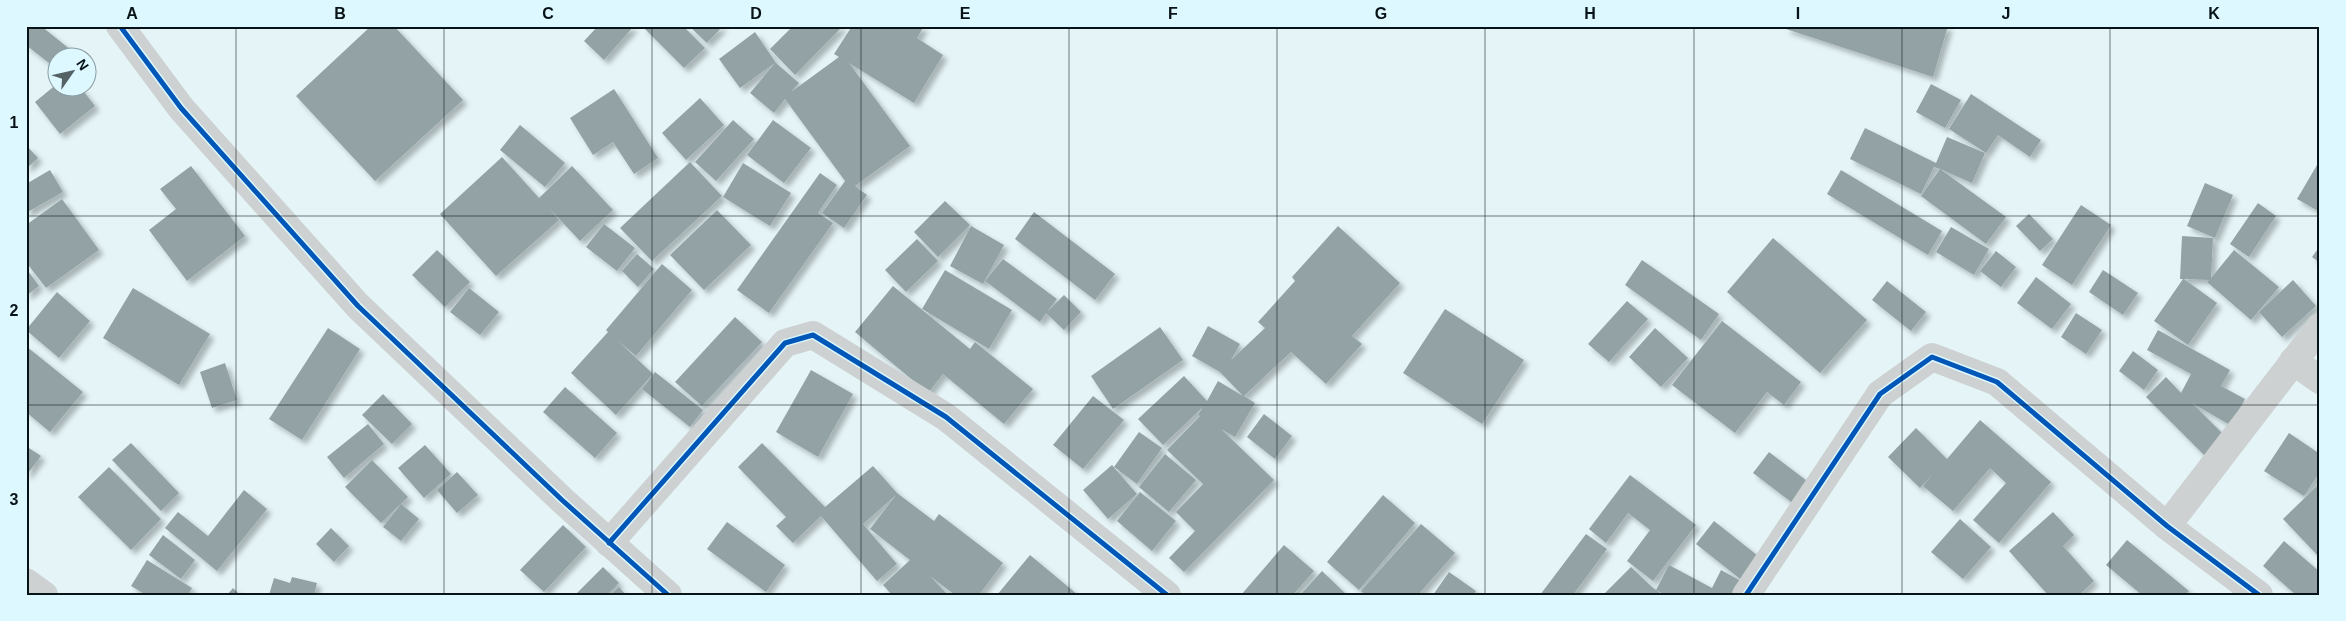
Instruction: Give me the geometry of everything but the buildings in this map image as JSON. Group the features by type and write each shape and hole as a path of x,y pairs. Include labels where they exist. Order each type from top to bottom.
{"street":[{"path":"120,26 181,108 358,306 609,543 668,595"},
{"path":"2167,526 2320,327"},
{"path":"609,543 786,343 813,335 946,417 1167,595"},
{"path":"1746,595 1880,394 1932,356 1997,382 2167,526 2259,595"},
{"path":"2294,361 2320,380"},
{"path":"26,582 44,595"}],"cycle path":[{"path":"120,26 181,108 358,306 562,500 668,595"},
{"path":"609,543 785,343 813,335 946,417 1167,595"},
{"path":"1746,595 1880,394 1932,357 1997,382 2167,526 2259,595"}]}
